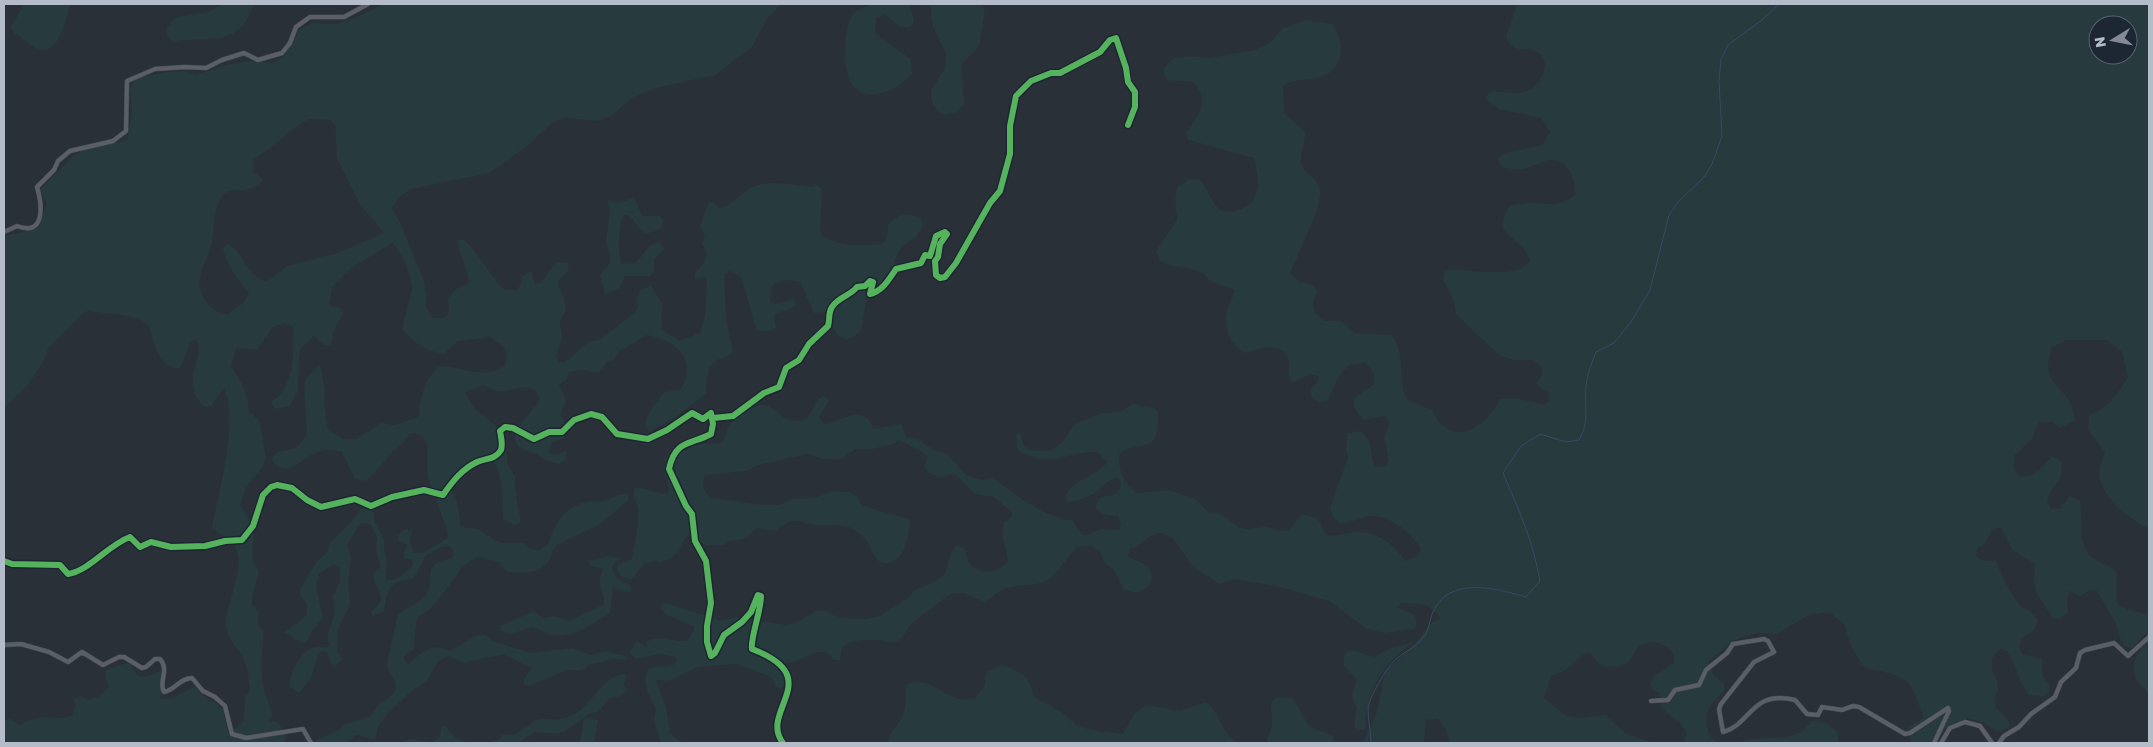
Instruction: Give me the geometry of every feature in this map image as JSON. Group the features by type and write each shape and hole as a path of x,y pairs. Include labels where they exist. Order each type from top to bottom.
{"street":[{"path":"4,232 17,226 24,228 35,225 40,218 42,209 36,188 54,170 58,161 70,152 113,141 126,131 127,81 156,69 206,68 222,60 244,53 258,60 282,53 290,43 296,27 310,17 344,17 368,4"},
{"path":"712,418 733,416 764,393 778,386 786,368 799,360 809,344 828,326 830,308 837,300 849,295 856,286 865,286 870,281 873,282 870,294 873,294 884,286 896,269 921,263 925,255 930,256 936,236 945,232 947,234 940,244 934,268 936,275 940,278 945,277 961,255 990,203 1000,191 1010,154 1008,146 1011,109 1016,96 1031,81 1051,73 1060,73 1100,52 1110,40 1116,38 1128,82 1136,92 1135,107 1128,125"},
{"path":"4,561 12,564 60,565 68,574 89,564 112,545 130,537 140,547 151,542 170,547 205,546 225,541 242,540 252,526 263,495 271,487 277,485 292,488 307,500 322,507 329,507 356,499 372,506 392,497 424,490 443,495 459,475 477,462 491,459 497,455 502,445 500,431 505,427 513,428 534,439 549,432 562,432 574,420 591,414 602,417 617,434 643,439 667,430 692,413 703,419 711,413 710,434 684,443 679,448 669,469 686,506 692,514 695,541 706,561 711,603 707,626 708,652 711,656 715,653 724,635 742,622 751,612 758,595 761,596 758,622 751,645 752,649 783,669 790,682 776,729 783,743"},
{"path":"1999,743 2004,736 2019,727 2031,714 2055,697 2061,682 2076,668 2080,654 2085,650 2114,643 2128,656 2149,637"},
{"path":"1652,701 1668,700 1675,690 1699,685 1706,670 1727,653 1733,644 1764,639 1768,641 1774,652 1754,662 1721,704 1719,709 1724,732 1752,709 1772,698 1795,700 1807,714 1818,715 1822,707 1826,706 1835,710 1859,707 1905,734 1910,733 1948,708 1949,711 1934,743"},
{"path":"4,645 21,644 36,648 68,662 82,652 103,665 124,657 142,668 156,659 160,659 165,666 162,688 164,692 169,691 186,678 192,678 203,691 215,697 225,706 232,734 246,738 274,734 278,731 303,729 311,743"},
{"path":"1942,743 1950,728 1965,722 1980,726 1992,743"}],"green space":[{"path":"24,4 71,4 64,27 56,43 50,48 43,50 35,48 15,34 11,27"},
{"path":"224,4 255,4 244,24 237,31 229,35 220,38 173,42 168,38 166,29 176,17 208,12"},
{"path":"384,4 781,4 767,19 752,47 715,75 656,88 631,98 613,115 598,121 565,118 553,122 528,145 490,173 411,189 399,197 392,209 398,218 422,276 426,291 426,307 433,318 445,318 449,312 448,299 456,289 470,283 457,241 463,239 505,290 518,290 523,276 531,271 535,284 541,283 556,262 568,263 569,270 559,280 558,286 564,298 566,310 560,321 562,338 556,356 559,362 565,362 585,344 600,340 629,317 638,308 637,300 640,291 651,285 662,304 661,330 680,341 700,333 705,316 707,279 702,277 695,279 695,273 704,263 706,256 702,243 705,237 700,226 709,202 715,203 719,208 724,207 749,189 763,184 779,183 811,187 817,185 822,189 821,235 828,239 850,245 882,244 887,236 888,224 900,216 912,215 921,219 923,225 917,236 901,247 894,262 898,266 876,289 867,295 861,331 846,339 841,338 837,334 825,312 814,313 800,282 788,280 775,283 771,288 770,301 775,304 794,299 796,305 774,316 776,327 771,331 757,331 741,277 730,271 724,274 726,319 733,351 728,356 716,361 710,368 706,394 670,421 649,431 645,426 650,412 664,392 680,390 687,370 686,361 676,347 647,335 618,352 614,360 607,362 599,373 582,370 569,372 566,381 559,384 566,402 560,414 566,422 563,430 565,436 563,439 552,442 549,452 556,455 565,451 567,454 564,461 558,464 519,447 515,442 518,430 540,398 537,392 527,388 498,391 483,385 465,392 475,409 505,433 508,465 515,476 515,489 521,522 515,525 503,519 500,478 498,470 489,456 475,460 444,489 434,490 429,481 427,468 427,442 419,434 411,433 376,472 365,481 355,479 342,452 321,451 289,468 277,466 271,459 278,452 296,448 307,435 304,386 306,379 320,364 325,390 324,403 328,430 344,439 357,439 381,423 394,425 419,417 420,403 426,383 439,366 473,372 490,372 498,370 505,365 506,351 490,337 458,341 444,354 426,349 406,334 402,329 412,289 408,270 392,243 351,268 332,287 329,306 341,308 343,314 333,332 331,345 324,345 314,336 301,348 298,391 290,406 275,409 271,402 285,388 289,378 293,358 293,327 284,323 272,328 257,350 236,348 231,367 244,388 249,412 259,420 266,457 263,467 246,487 240,505 252,526 252,555 255,566 259,571 252,597 252,605 258,610 258,626 264,631 262,669 264,691 273,717 269,718 270,722 275,721 282,728 286,737 283,743 4,743 4,722 9,718 21,726 25,721 45,717 63,718 73,715 75,704 73,699 81,696 87,700 99,697 109,687 105,678 106,670 123,664 130,664 139,677 146,677 163,670 160,699 173,698 195,686 209,701 214,702 223,709 229,734 244,721 245,696 250,690 247,670 242,655 231,641 226,626 238,573 239,562 237,553 233,544 212,527 229,438 228,403 224,388 211,406 205,407 198,399 193,385 199,345 195,340 190,343 182,364 178,368 172,367 166,364 158,352 149,325 128,316 90,311 84,312 49,347 43,362 27,386 4,408 4,236 27,231 36,225 44,213 47,204 40,190 71,158 84,149 127,140 132,113 130,89 135,79 149,75 184,71 197,75 223,66 249,61 273,63 284,56 300,29 313,23 333,24 348,21","holes":["309,119 330,120 335,125 337,158 361,206 384,233 338,253 287,266 271,279 265,281 253,274 233,247 227,244 223,249 227,262 249,293 243,303 228,314 216,311 203,296 200,280 212,242 215,215 219,202 228,191 248,189 260,183 263,179 253,172 254,159 262,155 294,128"]},
{"path":"870,4 910,4 914,22 910,27 901,28 884,14 876,18 875,31 882,39 911,59 912,74 900,85 876,94 861,92 854,87 847,72 845,50 850,20 855,12"},
{"path":"930,4 981,4 985,10 979,46 961,64 964,104 955,113 945,115 938,112 931,100 931,90 945,68 946,53 933,27"},
{"path":"1517,4 2149,4 2149,529 2126,514 2105,492 2099,475 2105,452 2088,429 2089,415 2107,404 2116,395 2128,377 2122,352 2107,340 2066,340 2052,347 2048,368 2049,374 2071,404 2075,420 2060,428 2052,422 2039,423 2033,438 2015,455 2014,469 2019,476 2030,476 2052,457 2060,460 2062,467 2060,477 2047,502 2051,509 2060,509 2070,496 2080,501 2083,540 2088,553 2117,572 2116,594 2119,604 2122,607 2149,615 2149,634 2143,635 2133,648 2125,646 2120,638 2115,622 2097,591 2090,590 2080,596 2069,591 2067,598 2068,612 2060,619 2053,618 2037,594 2034,583 2035,564 2013,551 2001,527 1993,529 1985,544 1977,548 1976,556 1984,561 1996,561 2011,593 2018,603 2036,618 2038,622 2032,632 2021,638 2019,648 2022,654 2042,659 2043,677 2049,684 2049,692 2044,696 2029,695 2022,685 2007,651 2000,649 1992,658 1992,670 1997,680 1998,690 1994,698 1996,708 2010,724 2008,728 1997,732 1984,723 1967,718 1946,728 1941,736 1934,735 1932,743 1911,743 1908,727 1924,718 1909,684 1897,676 1863,666 1851,646 1844,624 1829,612 1809,615 1777,634 1757,633 1734,640 1708,662 1714,675 1724,684 1724,691 1712,703 1707,713 1708,730 1718,743 1684,743 1687,732 1678,721 1662,709 1659,693 1654,691 1650,684 1653,677 1674,663 1674,655 1664,645 1649,642 1640,646 1628,662 1620,666 1602,665 1590,653 1584,653 1566,670 1551,676 1544,698 1566,716 1579,718 1606,715 1626,734 1654,743 1449,743 1447,731 1438,719 1426,720 1424,743 1363,743 1377,712 1385,671 1413,646 1432,622 1441,618 1428,606 1402,603 1396,607 1415,615 1417,625 1414,629 1385,633 1367,629 1329,601 1277,586 1235,579 1219,584 1196,569 1171,537 1161,533 1153,535 1130,549 1128,556 1146,565 1152,575 1150,584 1138,592 1128,591 1123,587 1112,568 1104,562 1100,551 1091,546 1077,547 1057,572 1039,584 1004,589 984,602 964,593 950,594 911,624 901,639 894,643 874,640 854,642 842,647 840,660 834,660 829,653 820,652 782,665 780,666 786,683 782,688 776,687 773,680 767,675 736,664 698,667 668,681 656,680 666,707 670,733 682,743 661,743 654,721 656,709 647,691 645,679 648,668 673,665 677,661 676,657 660,654 636,659 629,653 637,641 646,647 649,640 655,639 664,638 687,641 694,630 694,626 667,615 661,609 662,605 666,603 721,621 737,617 786,625 795,623 816,611 823,610 839,618 867,619 879,616 910,597 913,591 934,582 945,574 952,551 957,546 964,548 972,566 981,571 996,570 1008,561 1002,532 1004,522 1012,517 1012,512 993,497 975,494 955,474 940,477 928,473 924,466 928,458 926,454 899,440 894,444 872,449 856,449 839,460 823,459 808,454 758,465 746,471 705,475 703,482 710,498 763,505 780,505 791,499 815,498 833,491 850,492 857,496 861,504 869,508 909,519 909,532 905,547 897,559 891,563 884,563 878,560 866,540 853,529 841,525 813,525 791,521 774,531 757,528 744,539 728,541 723,545 706,545 691,533 683,541 677,553 667,560 659,563 655,561 646,563 630,580 619,575 617,565 631,560 635,542 638,508 634,489 642,488 664,494 668,493 664,466 667,456 673,450 688,444 723,442 730,424 744,413 761,405 770,407 787,419 798,421 807,419 818,399 824,396 829,401 819,417 824,424 858,415 864,416 873,429 901,424 906,437 918,439 935,451 947,454 966,475 982,480 993,478 1020,498 1043,511 1054,516 1072,520 1082,535 1087,535 1101,529 1119,530 1121,525 1118,516 1102,513 1095,506 1101,497 1117,492 1121,482 1118,478 1111,480 1091,495 1080,500 1068,502 1065,497 1073,486 1097,472 1107,462 1098,452 1087,452 1050,459 1029,456 1017,450 1016,434 1020,433 1023,444 1029,450 1050,451 1062,442 1075,424 1102,413 1119,412 1133,404 1154,408 1158,412 1158,426 1153,440 1120,453 1119,458 1120,470 1125,481 1137,493 1168,490 1194,498 1209,513 1223,515 1239,527 1246,529 1266,527 1286,530 1302,514 1318,519 1326,535 1334,536 1364,532 1385,540 1405,561 1419,555 1421,549 1417,543 1395,523 1374,516 1341,523 1336,521 1330,507 1348,458 1346,449 1348,433 1360,431 1365,436 1370,444 1375,466 1383,467 1389,462 1384,438 1390,423 1386,416 1363,420 1354,407 1354,398 1374,384 1374,374 1371,369 1364,363 1349,365 1338,378 1327,401 1319,402 1312,398 1310,390 1319,380 1318,376 1310,374 1295,382 1291,381 1288,358 1285,352 1280,349 1269,348 1245,353 1232,341 1227,330 1226,319 1228,307 1235,290 1210,281 1204,274 1195,270 1171,266 1160,261 1156,251 1177,220 1175,200 1177,188 1189,179 1200,180 1219,209 1230,212 1246,206 1252,201 1258,182 1254,158 1188,140 1186,133 1199,114 1202,96 1194,82 1166,80 1163,69 1174,58 1190,56 1209,58 1256,50 1271,42 1282,29 1305,20 1333,24 1340,39 1341,47 1339,61 1335,68 1321,77 1287,83 1283,86 1284,113 1305,132 1301,158 1302,166 1316,181 1320,190 1318,207 1290,273 1299,282 1312,284 1317,290 1313,305 1315,313 1324,321 1341,321 1355,333 1391,335 1399,350 1404,392 1407,400 1432,410 1440,422 1449,429 1458,432 1468,431 1486,419 1500,399 1516,398 1544,405 1550,400 1549,392 1540,388 1536,383 1542,375 1542,369 1539,364 1532,360 1514,360 1499,355 1456,314 1454,302 1443,279 1446,270 1513,271 1530,262 1522,247 1502,227 1509,206 1527,203 1553,204 1562,202 1575,195 1572,176 1561,162 1548,160 1529,167 1510,169 1502,167 1499,162 1499,157 1506,153 1542,145 1550,132 1541,118 1499,109 1485,98 1489,93 1494,92 1518,93 1527,91 1537,84 1543,74 1545,63 1539,53 1513,47 1506,37"},
{"path":"634,198 642,216 660,216 663,221 660,229 648,233 641,231 629,215 623,215 619,240 619,254 622,264 636,263 649,246 657,242 661,244 663,250 654,260 654,271 650,276 625,276 619,289 605,294 600,275 610,263 606,242 610,212 607,200 618,203"},
{"path":"451,488 457,501 461,527 478,529 500,543 523,543 530,549 539,550 548,545 552,532 559,520 574,507 585,502 603,501 622,494 628,494 629,500 600,524 557,545 548,562 535,571 524,573 507,572 499,562 477,557 463,566 434,606 417,618 413,650 404,656 405,662 408,664 422,653 433,648 438,647 449,651 476,636 485,634 495,642 531,653 573,648 590,655 606,651 626,656 627,660 613,659 589,665 582,670 567,670 529,686 524,684 524,679 532,668 504,654 464,663 448,656 438,661 427,681 414,689 389,712 378,726 376,737 372,739 357,735 345,743 310,743 339,730 346,724 371,716 382,701 395,692 396,686 387,663 398,614 423,599 429,590 431,569 435,564 452,558 454,554 452,548 447,546 441,547 426,556 414,578 400,581 394,585 387,595 384,611 373,616 371,612 381,601 373,573 381,567 376,550 377,537 370,524 361,523 347,545 351,558 348,582 350,604 337,632 337,652 343,659 335,665 331,664 327,652 321,651 318,654 311,679 299,693 290,687 290,682 299,659 314,647 328,647 329,644 327,637 335,613 333,596 340,582 340,567 333,564 319,574 316,587 323,618 311,632 307,642 303,643 283,632 297,624 307,614 307,604 300,595 300,589 318,560 327,553 329,544 362,508 372,509 374,521 384,539 384,550 387,560 386,580 401,576 413,564 412,559 405,559 403,555 407,544 398,541 398,535 403,530 412,530 410,540 413,553 422,553 448,538 437,498 445,498"},
{"path":"608,556 622,558 615,561 612,570 616,578 631,586 632,591 628,592 613,588 610,613 581,630 567,635 544,633 532,627 511,634 501,631 500,626 534,611 543,618 554,616 569,621 603,605 604,599 599,581 603,569 590,565 588,562"},
{"path":"2149,640 2149,692 2147,692 2136,679 2134,666 2138,653"},
{"path":"1414,642 1393,659 1378,679 1369,702 1365,729 1357,731 1354,724 1357,708 1351,697 1357,680 1343,665 1345,653 1353,650 1374,657 1392,648"},
{"path":"1003,665 1016,671 1028,680 1034,697 1063,713 1076,725 1091,730 1123,734 1134,714 1147,705 1180,711 1206,702 1211,706 1227,733 1237,743 888,743 904,712 906,685 913,682 926,683 958,699 974,700 984,687 987,671"},
{"path":"622,674 626,675 624,685 627,690 618,697 609,699 598,712 591,713 564,732 556,734 535,732 520,742 488,743 501,738 503,734 514,735 538,719 561,719 574,714 588,703 605,683"},
{"path":"1285,697 1293,699 1308,724 1315,729 1334,736 1332,743 1266,743 1272,726 1271,703 1276,698"},
{"path":"584,718 598,720 594,743 580,743"},
{"path":"1811,721 1823,722 1832,727 1838,733 1838,743 1738,743 1797,734 1805,729"},
{"path":"442,726 446,726 455,737 469,743 399,743 410,739 432,742 439,738"}],"waterway":[{"path":"1371,743 1368,709 1374,691 1398,657 1416,645 1425,636 1433,612 1443,598 1464,588 1490,589 1526,597 1540,581 1529,539 1503,473 1521,446 1540,434 1566,442 1579,440 1586,420 1587,382 1596,352 1614,343 1631,322 1650,290 1669,215 1679,201 1704,177 1712,164 1722,136 1719,81 1721,59 1728,45 1762,20 1779,4"}],"cycle path":[{"path":"713,418 733,416 764,393 779,387 786,368 799,360 809,344 828,326 830,312 835,304 857,287 865,286 870,281 873,282 870,294 875,292 885,284 896,269 921,263 925,255 930,256 936,236 945,232 947,234 940,244 938,257 935,261 936,275 940,278 945,277 956,263 990,203 1000,191 1010,154 1010,126 1016,96 1031,81 1051,73 1060,73 1100,52 1110,40 1116,38 1126,68 1128,82 1135,92 1135,107 1128,125"},
{"path":"4,561 12,564 60,565 68,574 83,568 130,537 140,547 151,542 171,547 205,546 225,541 242,540 253,526 263,495 271,487 277,485 292,488 307,500 321,507 355,499 371,506 392,497 424,490 443,495 467,468 499,453 502,445 500,431 505,427 513,428 534,439 549,432 562,432 574,420 591,414 602,417 617,434 648,439 667,430 692,413 703,419 711,413 713,424 711,434 679,448 669,469 686,506 692,514 695,541 706,561 711,603 707,626 707,642 711,656 715,653 724,635 742,622 751,612 758,595 761,596 752,649 774,660 785,671 789,683 787,695 778,719 778,731 783,743"}]}
